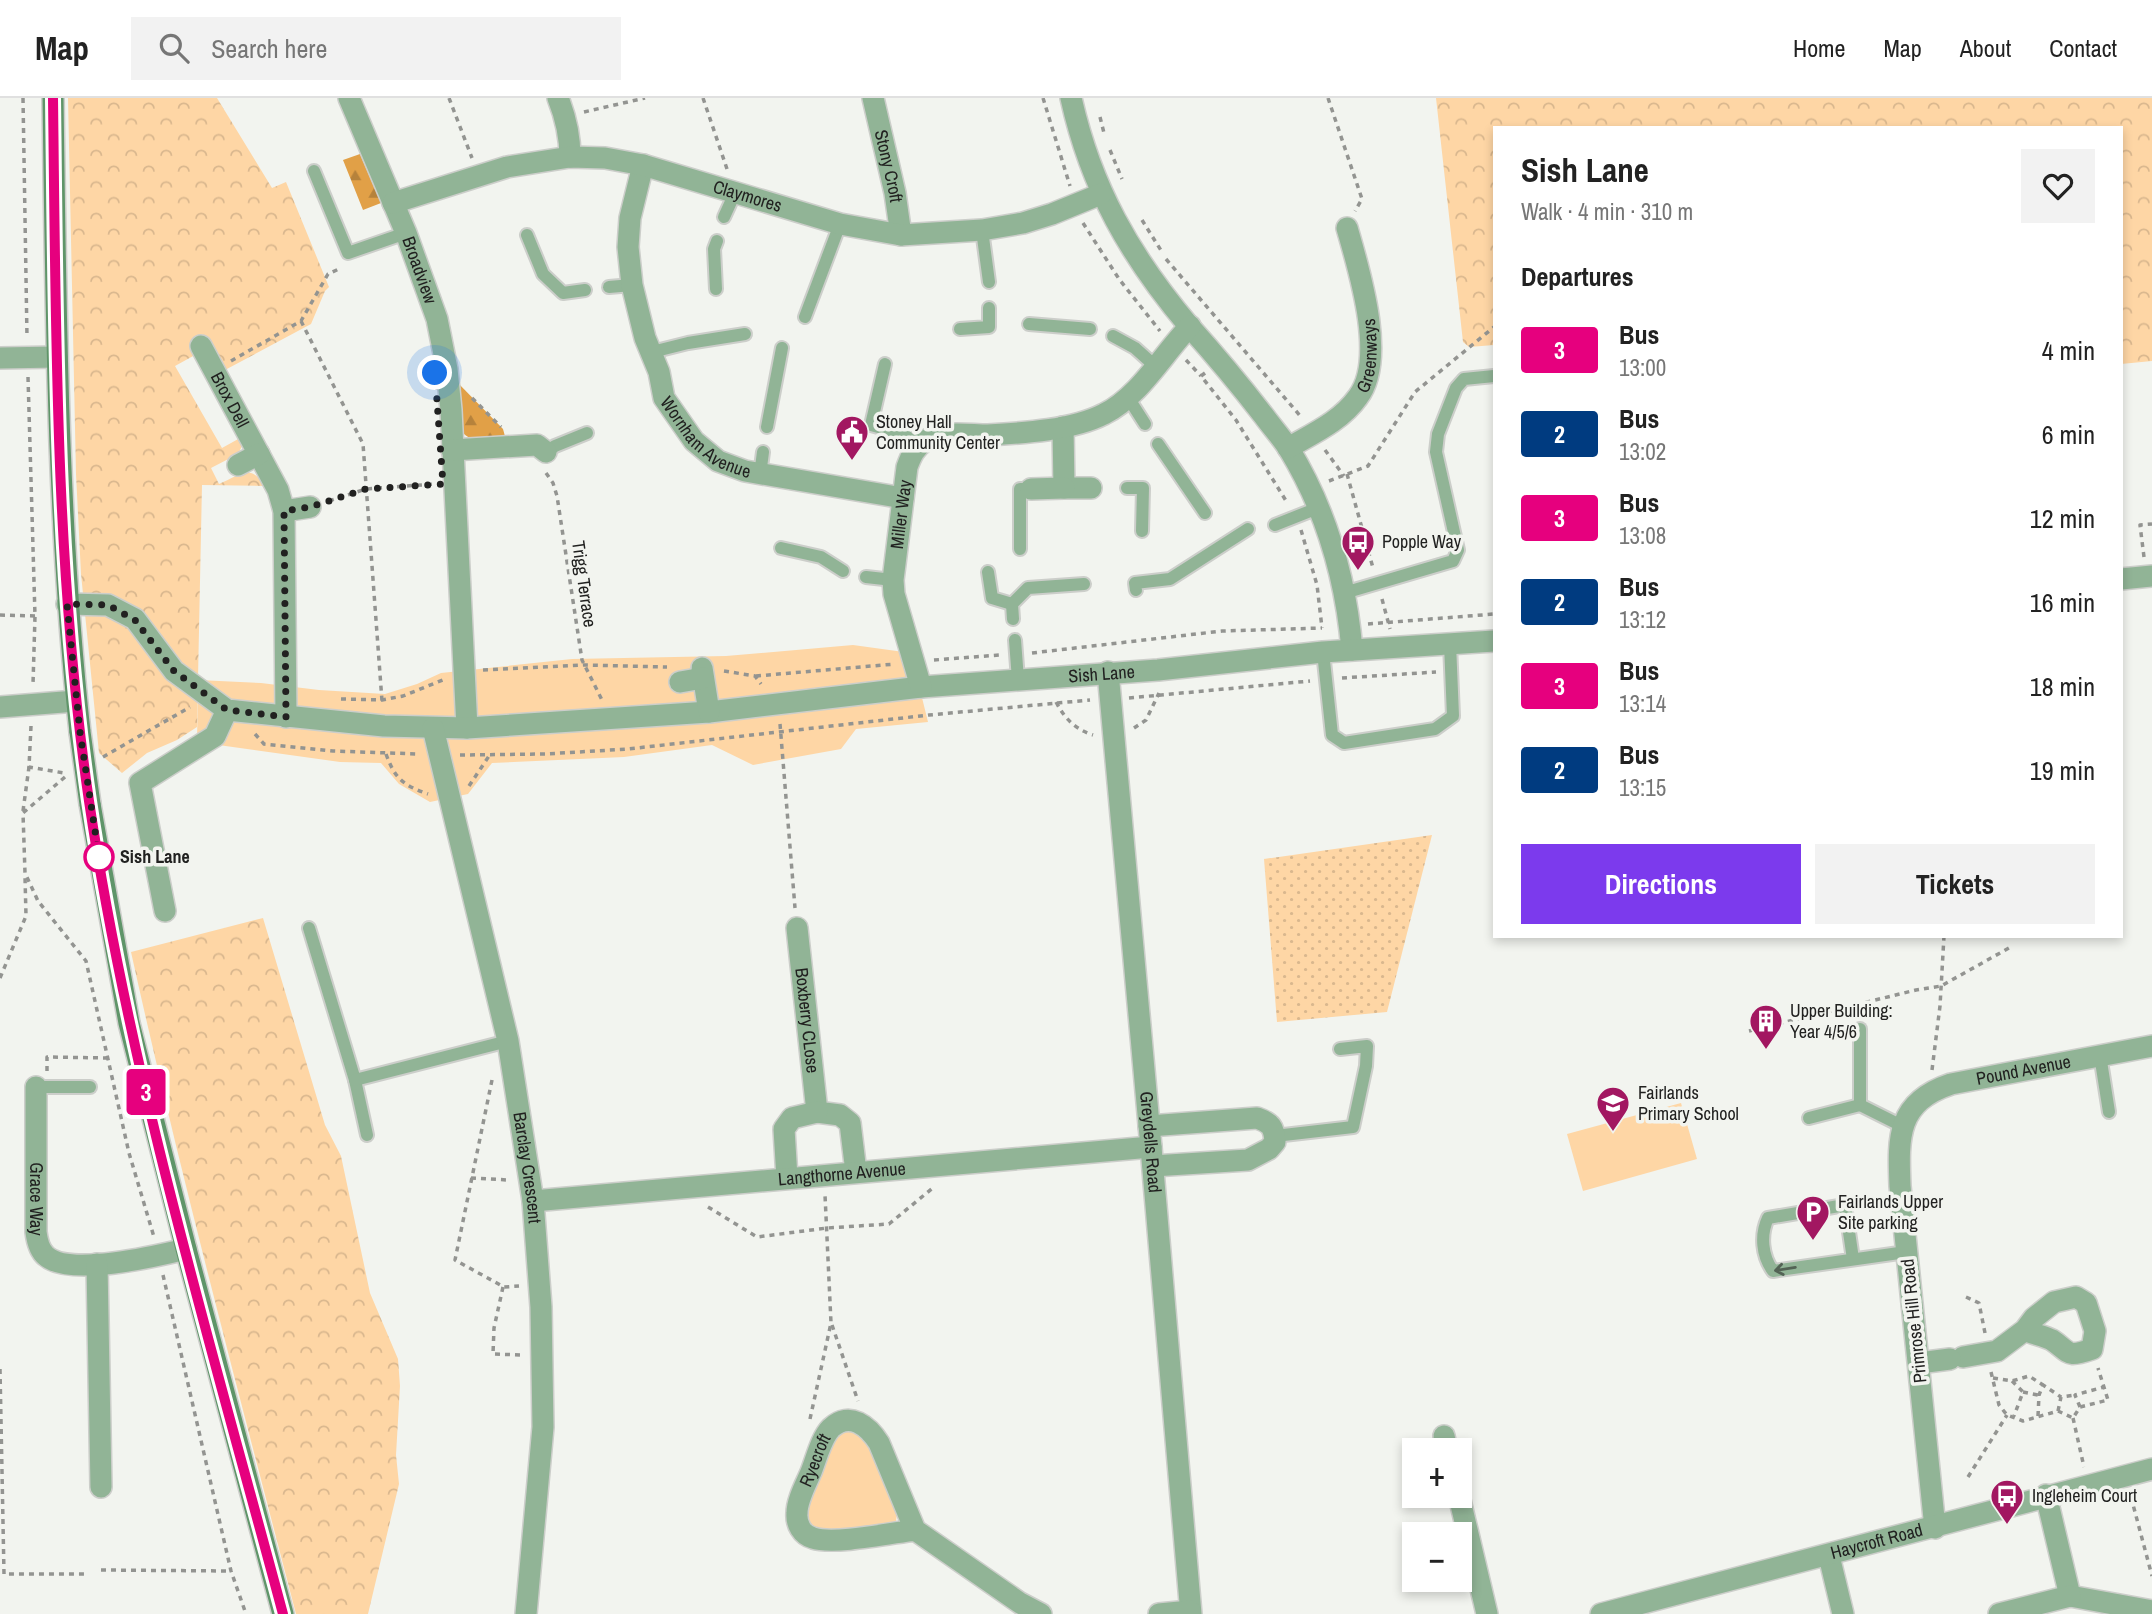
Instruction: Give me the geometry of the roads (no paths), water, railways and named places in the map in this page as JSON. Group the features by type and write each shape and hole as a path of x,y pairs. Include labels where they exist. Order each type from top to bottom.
{"street":[{"path":"53,98 57,357 67,604 76,701 90,804 129,1023 283,1614"},
{"name":"Broadview","path":"349,98 406,233 437,319 448,371 467,728"},
{"name":"Stony Croft","path":"873,98 895,193 901,235"},
{"path":"1071,98 1079,134 1101,194 1126,241 1152,278 1220,359 1288,448 1310,488 1330,537 1344,593 1352,650"},
{"path":"562,107 570,142 570,157"},
{"name":"Claymores","path":"393,203 498,169 570,157 605,158 643,165 841,224 901,235 982,230 1032,220 1101,194"},
{"name":"Wornham Avenue","path":"643,165 630,218 628,247 632,285 664,398 695,441 718,461 760,475 903,498"},
{"name":"Greenways","path":"1288,448 1334,421 1358,397 1368,381 1371,359 1363,283 1347,228"},
{"path":"918,447 938,436 991,435 1063,427 1092,420 1129,399 1190,326"},
{"name":"Brox Dell","path":"201,346 260,454 278,490 284,511 286,717"},
{"path":"0,358 57,357"},
{"path":"1063,427 1064,488"},
{"path":"452,450 537,445 546,452"},
{"name":"Miller Way","path":"918,447 907,467 893,580 894,594 921,687"},
{"path":"238,465 260,454"},
{"path":"1031,489 1097,488"},
{"path":"284,511 310,507"},
{"path":"2123,578 2148,569"},
{"name":"Sish Lane","path":"67,604 108,605 135,620 174,671 207,697 231,711 384,726 433,728 709,712 921,687 1158,670 1323,652 1493,641"},
{"name":"Greydells Road","path":"1108,672 1191,1613"},
{"path":"680,682 702,673 709,712"},
{"path":"0,706 76,701"},
{"path":"164,911 139,783 215,736 231,711"},
{"name":"Barclay Crescent","path":"433,728 508,1041 533,1201 541,1307 543,1427 526,1614"},
{"name":"Boxberry CLose","path":"797,928 817,1112"},
{"name":"Pound Avenue","path":"1904,1121 1919,1101 1951,1084 2152,1046"},
{"name":"Grace Way","path":"36,1087 37,1239 44,1254 57,1262 97,1264 129,1262 186,1250"},
{"path":"787,1178 784,1129 792,1118 817,1112 841,1115 850,1123 856,1172"},
{"path":"1256,1118 1268,1122 1274,1128 1275,1136 1275,1142 1269,1149 1248,1160 1151,1146 1256,1118"},
{"name":"Primrose Hill Road","path":"1904,1121 1899,1147 1899,1186 1935,1528"},
{"name":"Langthorne Avenue","path":"533,1201 1151,1146"},
{"path":"97,1264 101,1487"},
{"path":"1919,1363 1997,1351 2025,1330 2034,1318 2054,1302 2076,1297 2086,1303 2095,1331 2092,1349 2078,1354 2064,1352 2051,1340 2025,1330"},
{"name":"Ryecroft","path":"852,1420 872,1431 915,1530 821,1540 810,1538 798,1524 797,1507 830,1429 852,1420"},
{"name":"Haycroft Road","path":"1601,1614 2152,1469"},
{"path":"2046,1496 2070,1597"},
{"path":"1462,1508 1487,1614"},
{"path":"915,1530 1020,1603 1041,1614"},
{"path":"1829,1556 1843,1614"},
{"path":"1998,1614 2070,1597 2149,1612"},
{"path":"1159,1614 1191,1613"}],"lane":[{"path":"314,171 348,253 406,233"},
{"path":"724,217 734,193"},
{"path":"805,317 841,224"},
{"path":"982,230 989,282"},
{"path":"527,235 543,274 563,293 584,290"},
{"path":"716,289 714,249 717,241"},
{"path":"609,287 632,285"},
{"path":"960,329 989,327 989,308"},
{"path":"1029,324 1090,329"},
{"path":"652,352 745,334"},
{"path":"1113,336 1135,348 1155,366"},
{"path":"768,427 782,348"},
{"path":"885,363 871,425 904,434 918,447"},
{"path":"1344,593 1453,561 1458,550 1436,452 1438,435 1456,388 1464,379 1493,376"},
{"path":"1129,399 1145,424"},
{"path":"546,452 587,433"},
{"path":"1158,444 1205,513"},
{"path":"760,475 763,452"},
{"path":"1128,488 1143,488 1142,531"},
{"path":"1020,549 1020,489 1031,489"},
{"path":"1275,525 1318,508"},
{"path":"1136,590 1135,583 1170,579 1248,529"},
{"path":"781,548 821,557 844,571"},
{"path":"988,572 992,598 1012,604"},
{"path":"866,577 893,580"},
{"path":"1013,619 1012,604 1028,588 1084,584"},
{"path":"1323,652 1332,735 1344,743 1435,729 1453,716 1450,644"},
{"path":"1016,647 1018,680"},
{"path":"309,928 355,1080 367,1135"},
{"path":"1860,1029 1860,1105"},
{"path":"355,1080 508,1041"},
{"path":"1275,1136 1353,1127 1366,1066 1367,1046 1340,1049"},
{"path":"2100,1055 2109,1112"},
{"path":"36,1087 90,1087"},
{"path":"1809,1118 1860,1105 1904,1121"},
{"path":"1853,1259 1844,1205 1768,1218 1764,1246 1773,1271 1906,1252"}],"place":[{"name":"Stoney Hall Community Center","path":"852,462"},
{"name":"Popple Way","path":"1358,572"},
{"name":"Sish Lane","path":"99,857"},
{"name":"Upper Building: Year 4/5/6","path":"1766,1051"},
{"name":"Fairlands Primary School","path":"1613,1133"},
{"name":"Fairlands Upper Site parking","path":"1813,1242"},
{"name":"Ingleheim Court","path":"2007,1526"}]}
